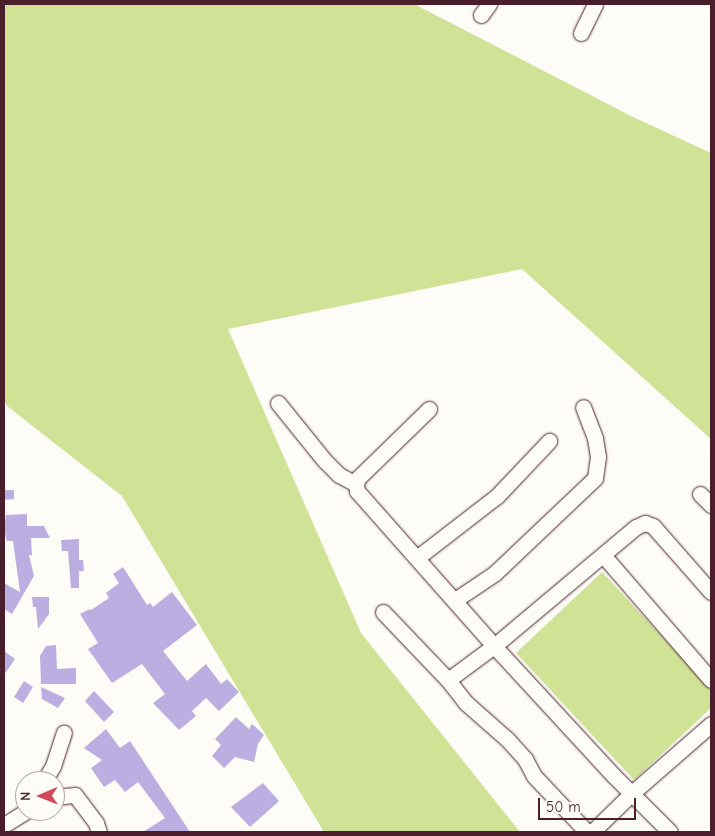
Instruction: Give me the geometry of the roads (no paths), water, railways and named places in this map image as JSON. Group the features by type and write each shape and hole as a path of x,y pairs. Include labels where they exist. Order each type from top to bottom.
{"street":[{"path":"581,33 595,4"},
{"path":"278,403 324,460 339,475 356,484"},
{"path":"455,600 495,573 595,478 598,457 595,438 583,407"},
{"path":"429,409 358,478 356,484 357,491 418,557 494,646 670,832"},
{"path":"418,557 496,496 550,441"},
{"path":"700,494 711,505"},
{"path":"448,680 494,646 636,527 645,524 653,526 711,592"},
{"path":"603,555 711,680"},
{"path":"383,612 448,680 466,703 508,739 525,759 534,776 587,832"},
{"path":"592,832 632,793 711,724"},
{"path":"50,771 64,733"},
{"path":"65,796 74,795 96,823 100,832"},
{"path":"4,825 15,818"}]}
